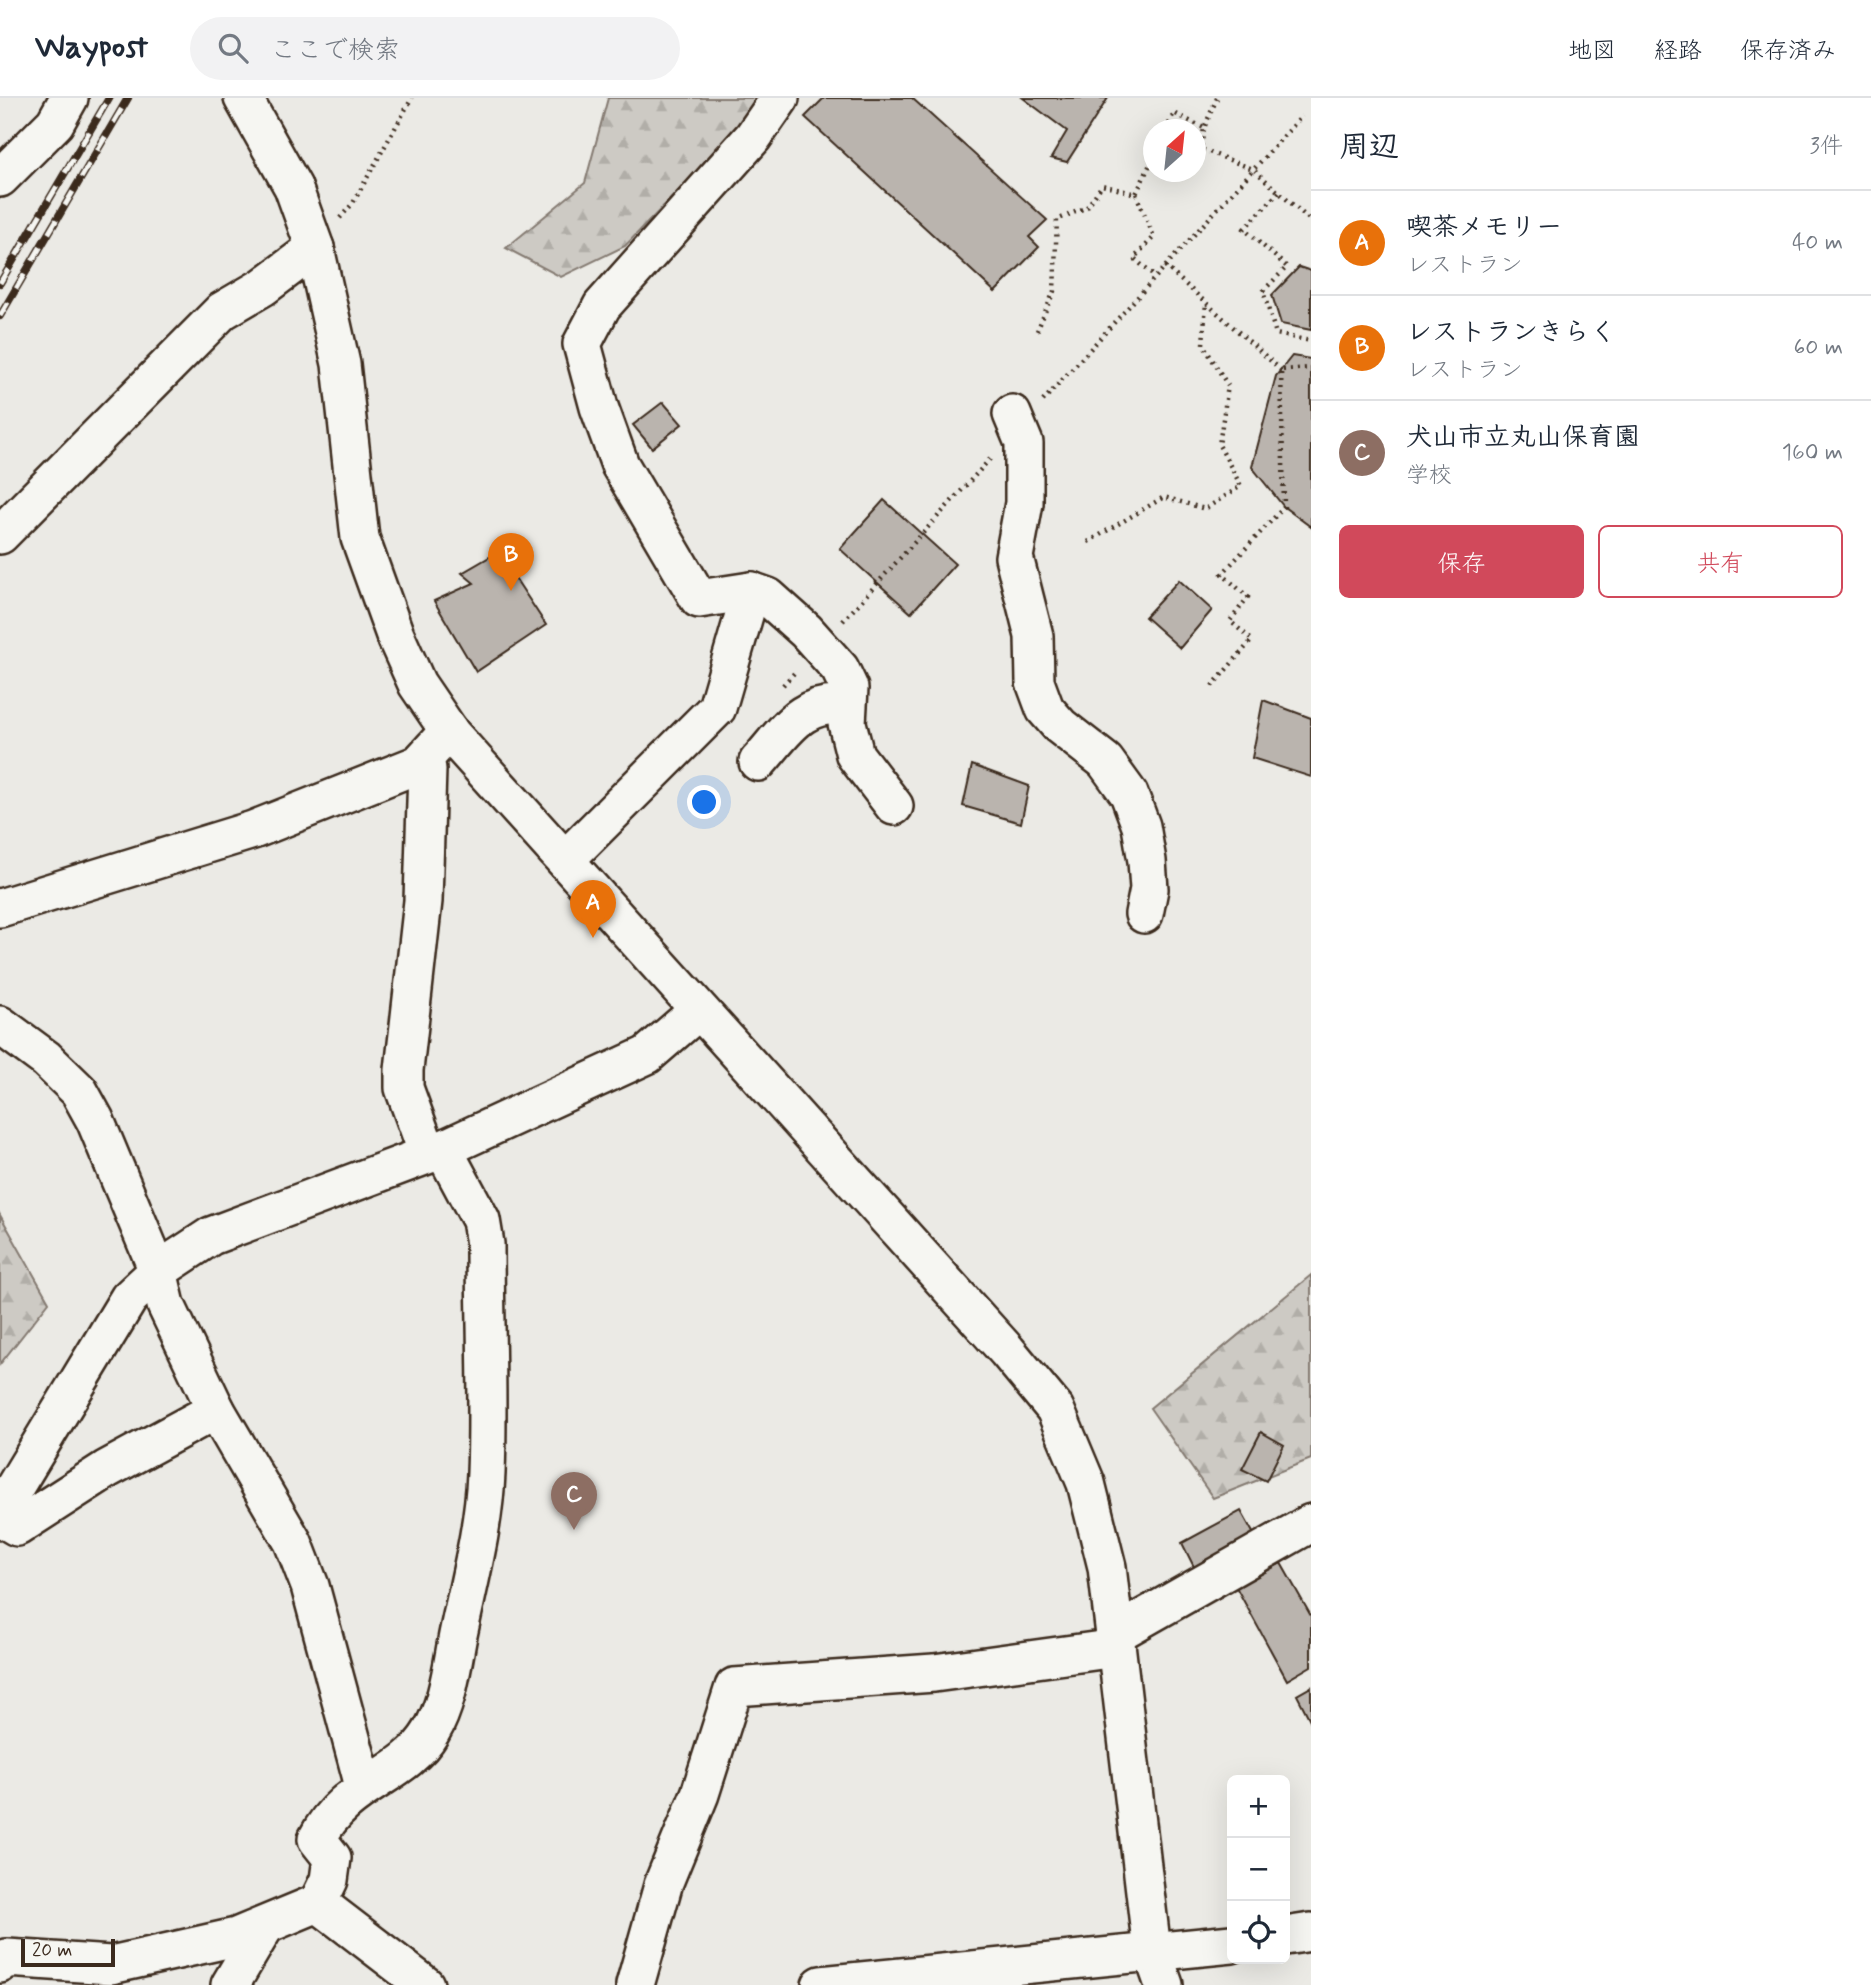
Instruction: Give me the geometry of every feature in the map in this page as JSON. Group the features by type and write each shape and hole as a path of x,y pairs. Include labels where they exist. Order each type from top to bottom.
{"street":[{"path":"0,178 55,123 69,98"},
{"path":"243,98 293,187 314,248 341,365 360,538 395,635 417,684 449,731 566,859 698,1011 1007,1351 1055,1409 1086,1483 1107,1567 1152,1951 1164,1985"},
{"path":"780,98 753,137 602,306 582,344 599,407 620,465 699,599 751,591 768,597 806,631 840,669 849,688 847,706 855,755 894,806"},
{"path":"0,535 222,311 263,287 314,248"},
{"path":"1015,421 1024,443 1024,503 1014,557 1034,636 1035,682 1045,709 1059,726 1105,761 1129,794 1141,826 1147,860 1149,889 1144,914"},
{"path":"566,859 718,708 751,591"},
{"path":"758,762 797,719 812,707 830,704 847,706"},
{"path":"0,908 253,830 419,764 449,731"},
{"path":"0,1964 7,1958 111,1965 236,1937 318,1903 329,1880 332,1858 317,1839 327,1817 364,1786 413,1756 432,1732 446,1694 477,1546 486,1475 485,1244 481,1220 435,1152 404,1088 423,901 426,769 423,760"},
{"path":"0,1511 129,1298 158,1271 211,1236 435,1152 647,1055 698,1011"},
{"path":"0,1025 46,1059 79,1090 95,1120 158,1271 166,1305 216,1410 293,1542 310,1586 364,1786"},
{"path":"0,1517 17,1527 107,1469 216,1410"},
{"path":"635,1985 664,1882 700,1794 734,1687 934,1673 1117,1641 1311,1523"},
{"path":"318,1903 425,1985"},
{"path":"230,1985 265,1926"},
{"path":"1290,1935 1311,1932"},
{"path":"821,1985 1016,1974 1152,1951 1227,1944"}],"path":[{"path":"314,248 353,202 412,98"},
{"path":"1206,123 1217,98"},
{"path":"1171,119 1174,113 1186,119"},
{"path":"843,621 1015,421 1155,278 1302,117"},
{"path":"1206,151 1253,169 1311,221"},
{"path":"1143,178 1136,194 1154,236 1134,258 1155,278"},
{"path":"1037,331 1054,291 1058,220 1087,207 1102,185 1136,194"},
{"path":"1279,192 1244,229 1287,267 1263,291 1276,334 1311,341"},
{"path":"1165,266 1281,370 1311,368"},
{"path":"1088,541 1164,496 1205,509 1241,486 1219,445 1228,386 1203,344 1206,302"},
{"path":"1212,686 1252,640 1230,621 1248,597 1222,575 1284,507 1281,370"}],"green space":[{"path":"608,98 760,98 740,127 625,246 561,277 506,248 585,183"},
{"path":"0,1215 49,1302 0,1364"},
{"path":"1311,1275 1311,1459 1213,1498 1150,1408"}],"building":[{"path":"824,98 912,98 1047,220 1029,237 1039,247 995,292 805,117"},
{"path":"1023,98 1108,98 1067,162 1051,158 1067,131"},
{"path":"1299,267 1311,271 1311,330 1281,324 1272,295"},
{"path":"1292,356 1311,359 1311,527 1284,507 1252,467 1276,376"},
{"path":"663,402 682,424 652,448 633,425"},
{"path":"884,500 955,564 911,613 840,549"},
{"path":"498,552 546,625 476,672 434,601 474,583 462,573"},
{"path":"1179,580 1212,610 1180,648 1145,617"},
{"path":"1263,700 1311,718 1311,777 1252,758"},
{"path":"972,765 1029,786 1021,823 963,806"},
{"path":"1261,1432 1284,1445 1266,1481 1242,1469"},
{"path":"1241,1511 1256,1538 1195,1569 1182,1543"},
{"path":"1281,1563 1311,1616 1311,1666 1287,1680 1236,1587"},
{"path":"1311,1687 1311,1722 1297,1695"}],"railway":[{"path":"0,283 109,98"},
{"path":"0,316 128,98"}],"place":[{"name":"レストランきらく","path":"511,591"},
{"name":"喫茶メモリー","path":"593,938"},
{"name":"犬山市立丸山保育園","path":"574,1530"}]}
